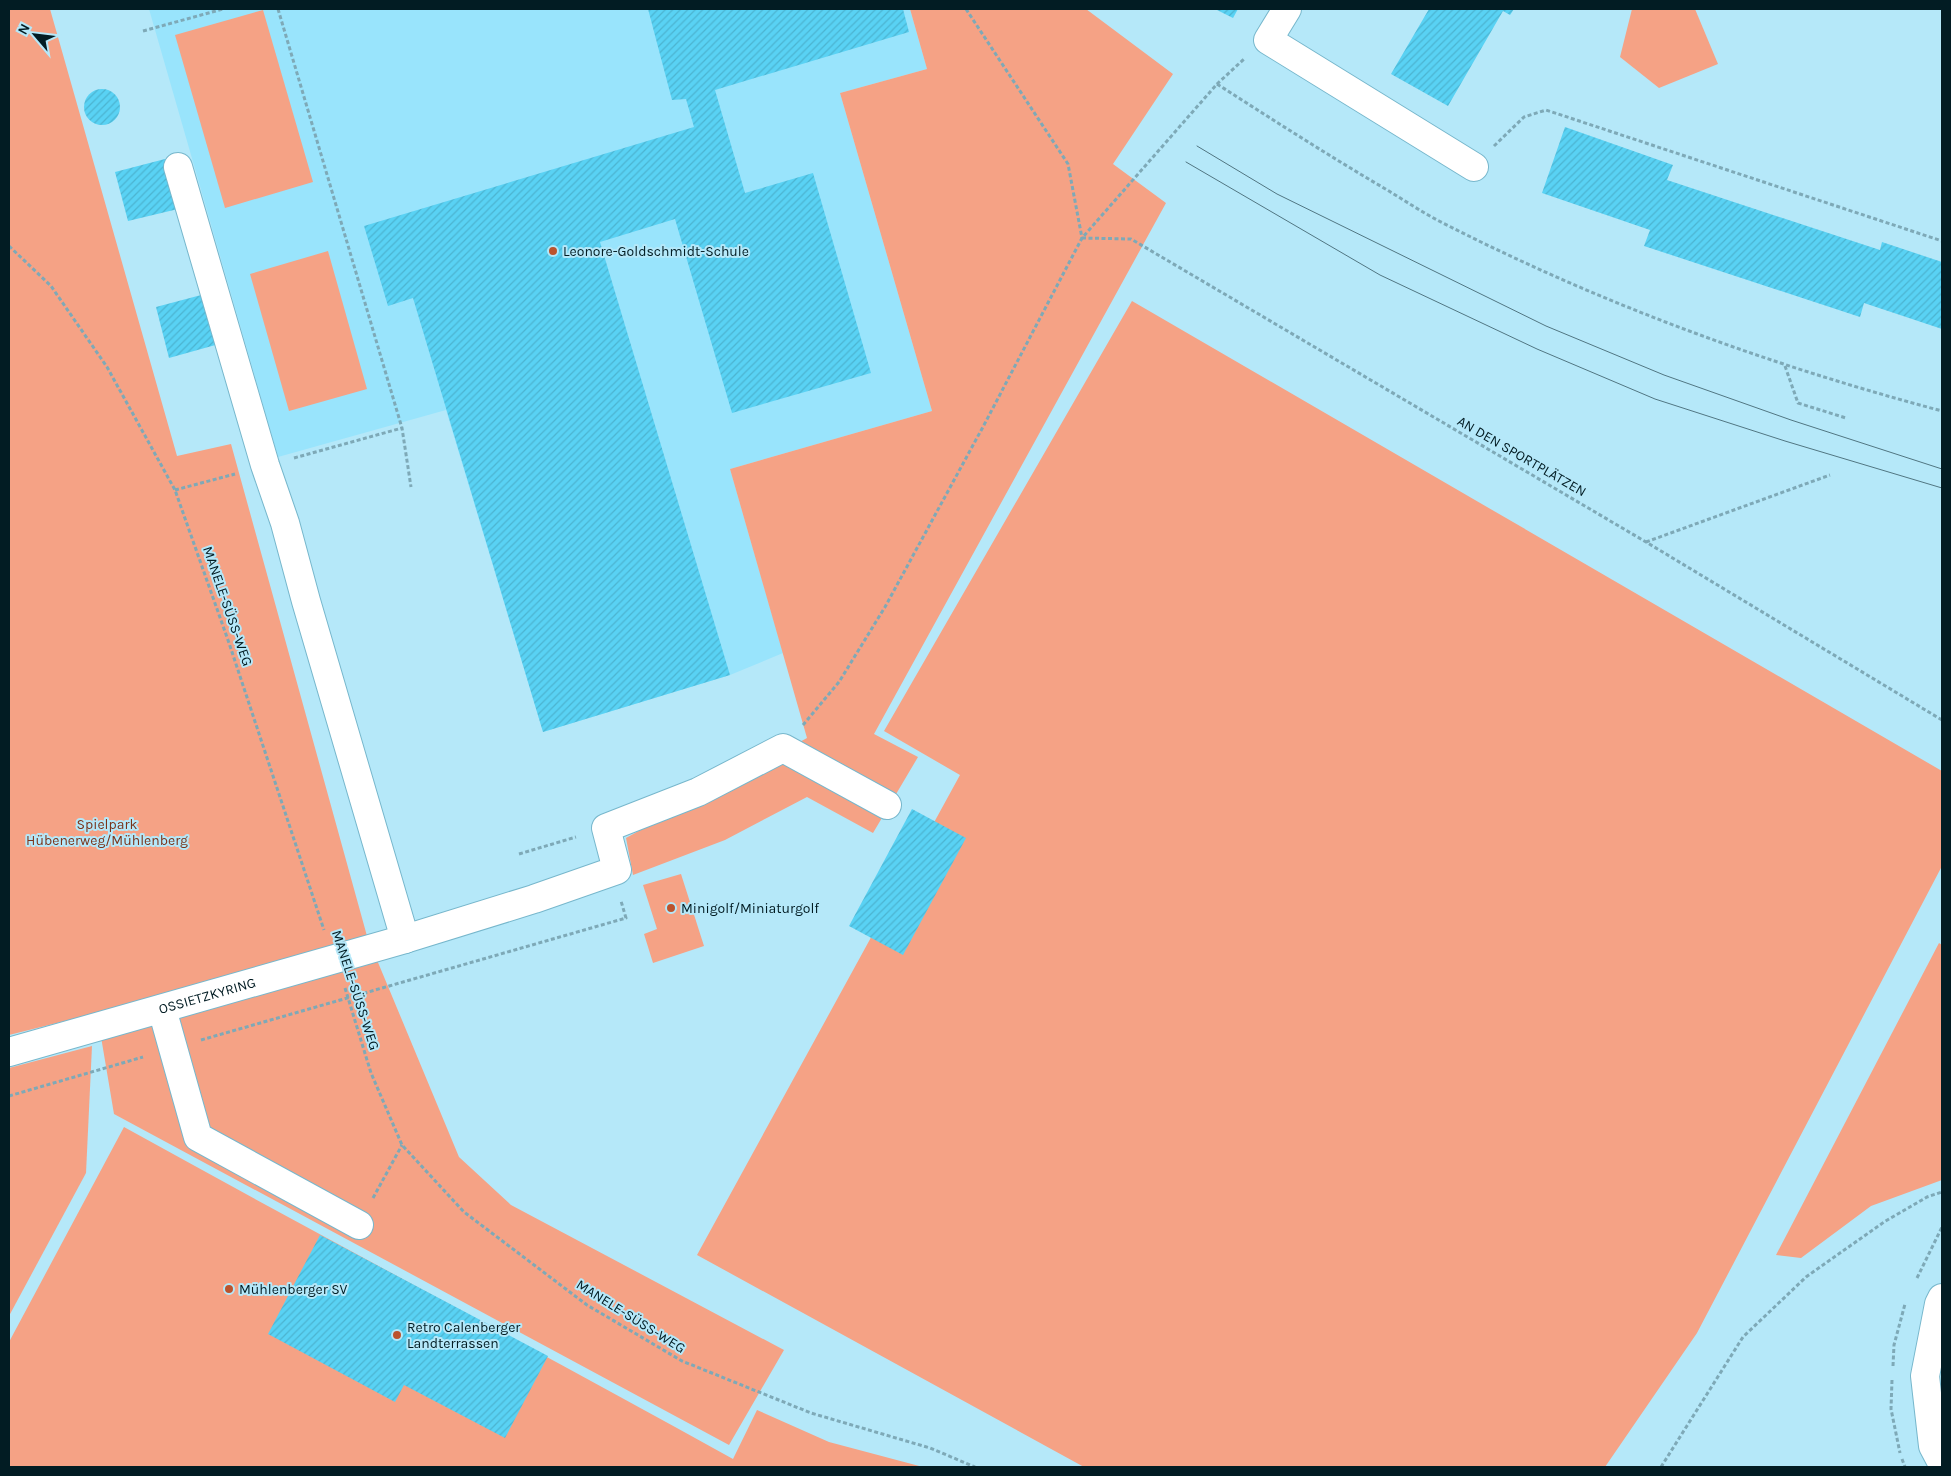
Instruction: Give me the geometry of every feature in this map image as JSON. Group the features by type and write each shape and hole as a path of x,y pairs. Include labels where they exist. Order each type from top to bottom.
{"street":[{"path":"1287,9 1268,40 1474,167"},
{"path":"178,167 265,466 286,523 306,601 406,939"},
{"path":"611,871 617,870 606,828 698,792 783,748 888,805"},
{"name":"OSSIETZKYRING","path":"9,1052 406,939 534,899 611,871"},
{"path":"162,1009 198,1137 359,1225"},
{"path":"1942,1298 1939,1304 1925,1376 1933,1446 1942,1463"}],"path":[{"path":"143,31 223,9"},
{"path":"278,9 402,428 410,487"},
{"path":"966,9 1068,164 1082,238"},
{"path":"783,748 839,682 885,607 984,425 1082,238 1217,84 1233,67 1268,40"},
{"path":"1217,84 1316,148 1438,220 1544,272 1704,338 1785,366 1942,411"},
{"path":"1474,167 1524,117 1546,110 1942,241"},
{"name":"AN DEN SPORTPLÄTZEN","path":"1082,238 1131,239 1646,542 1942,720"},
{"name":"MANELE-SÜSS-WEG","path":"9,246 51,286 108,367 175,490 229,643 348,997 371,1073 402,1145 464,1212 587,1305 682,1361 811,1413 930,1448 975,1467"},
{"path":"1785,366 1798,403 1846,418"},
{"path":"1646,542 1830,475"},
{"path":"519,854 606,828"},
{"path":"348,997 626,918 611,871"},
{"path":"359,1225 402,1145"},
{"path":"1662,1467 1743,1337 1806,1276 1884,1222 1928,1197 1942,1192"}],"shaded area":[{"name":"Leonore-Goldschmidt-Schule","path":"149,9 910,9 927,69 840,93 932,411 730,469 783,653 730,675 543,732 446,410 278,457"}],"green space":[{"name":"Spielpark Hübenerweg/Mühlenberg","path":"9,9 50,9 177,456 231,444 367,936 459,1157 511,1205 784,1350 729,1445 114,1114 97,1013 9,1035"},
{"path":"910,9 1086,9 1173,74 1113,164 1166,203 874,734 918,757 873,833 807,797 725,840 633,875 626,838 807,738 730,469 932,411 840,93 927,69"},
{"path":"1632,9 1695,9 1718,64 1659,88 1620,57"},
{"path":"263,10 313,182 225,208 175,35"},
{"path":"328,251 367,389 289,411 250,274"},
{"path":"1132,301 1942,771 1942,866 1697,1333 1605,1467 1084,1467 697,1255 960,775 884,731"},
{"name":"Minigolf/Miniaturgolf","path":"681,874 704,946 653,963 644,934 657,929 643,885"},
{"path":"1939,943 1942,945 1942,1180 1871,1206 1801,1258 1776,1255"},
{"path":"92,1046 86,1173 9,1316 9,1068"},
{"name":"Mühlenberger SV","path":"124,1127 733,1459 757,1410 829,1442 923,1467 9,1467 9,1342"}],"building":[{"path":"648,9 903,9 909,32 715,90 745,193 813,173 871,373 732,413 675,219 600,242 730,675 543,732 413,298 388,306 364,226 694,127 686,99 672,100"},
{"path":"1215,9 1238,9 1233,18"},
{"path":"1429,9 1514,9 1510,15 1503,11 1448,106 1391,74"},
{"path":"102,89 109,90 115,94 119,100 119,114 115,120 109,124 102,125 95,124 89,120 85,114 84,107 85,100 89,94 95,90"},
{"path":"1565,127 1673,165 1667,180 1880,250 1882,242 1942,262 1942,329 1864,303 1860,317 1644,246 1650,230 1542,193"},
{"path":"165,159 178,209 128,221 115,172"},
{"path":"205,294 219,344 169,358 156,307"},
{"path":"912,809 966,838 903,955 849,926"},
{"path":"320,1235 548,1356 505,1438 404,1385 395,1402 268,1334"}],"tram line":[{"path":"1197,146 1277,194 1546,326 1664,375 1791,420 1942,469"},
{"path":"1186,162 1380,275 1537,349 1655,399 1785,441 1942,488"}],"place":[{"name":"Leonore-Goldschmidt-Schule","path":"553,251"},
{"name":"Minigolf/Miniaturgolf","path":"671,908"},
{"name":"Mühlenberger SV","path":"229,1289"},
{"name":"Retro Calenberger Landterrassen","path":"397,1335"}]}
